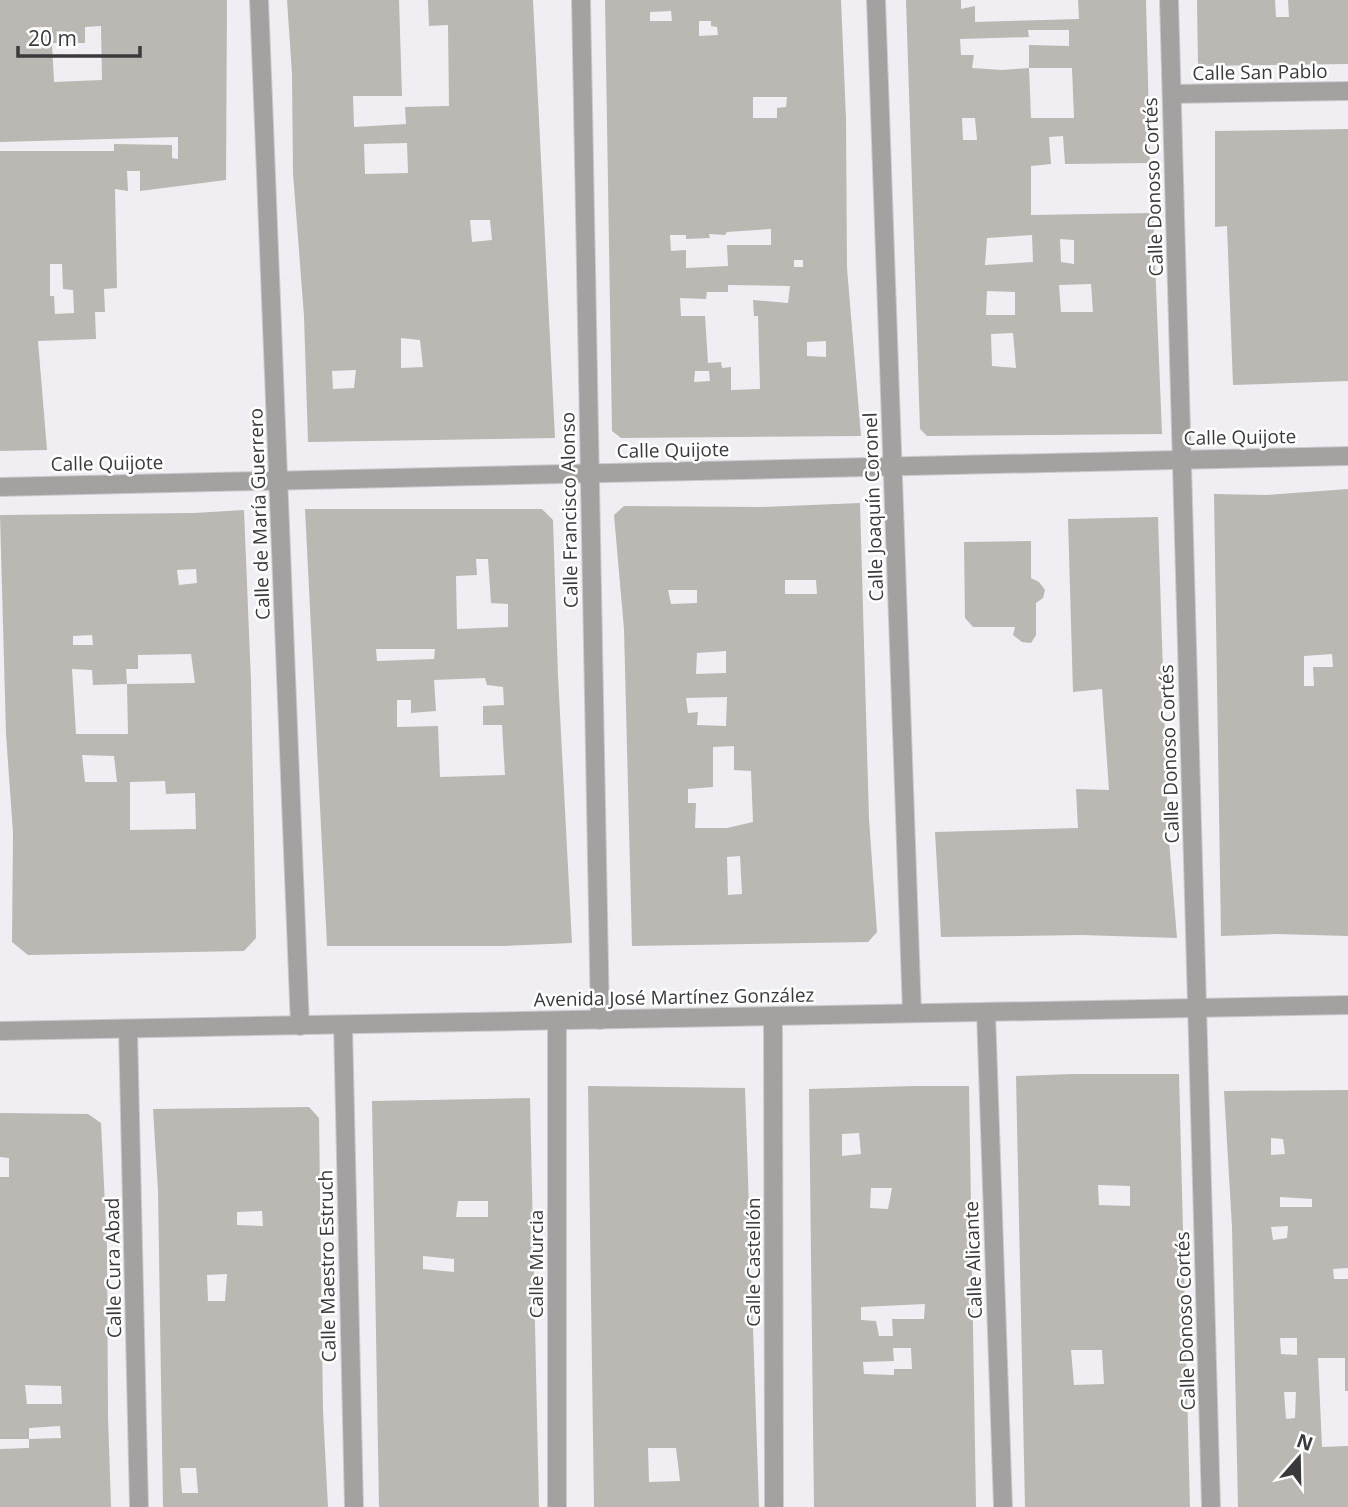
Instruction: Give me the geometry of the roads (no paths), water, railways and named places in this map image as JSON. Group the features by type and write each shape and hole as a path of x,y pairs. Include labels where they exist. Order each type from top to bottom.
{"street":[{"name":"Calle de María Guerrero","path":"259,0 300,1026"},
{"name":"Calle Francisco Alonso","path":"581,0 600,1020"},
{"name":"Calle Joaquín Coronel","path":"876,0 912,1013"},
{"name":"Calle Donoso Cortés","path":"1169,0 1211,1507"},
{"name":"Calle San Pablo","path":"1172,94 1348,91"},
{"name":"Calle Quijote","path":"0,487 1348,456"},
{"name":"Avenida José Martínez González","path":"0,1031 1348,1005"},
{"name":"Calle Alicante","path":"986,1012 1003,1507"},
{"name":"Calle Castellón","path":"773,1016 775,1507"},
{"name":"Calle Murcia","path":"557,1021 557,1507"},
{"name":"Calle Maestro Estruch","path":"343,1025 354,1507"},
{"name":"Calle Cura Abad","path":"128,1029 139,1507"}]}
